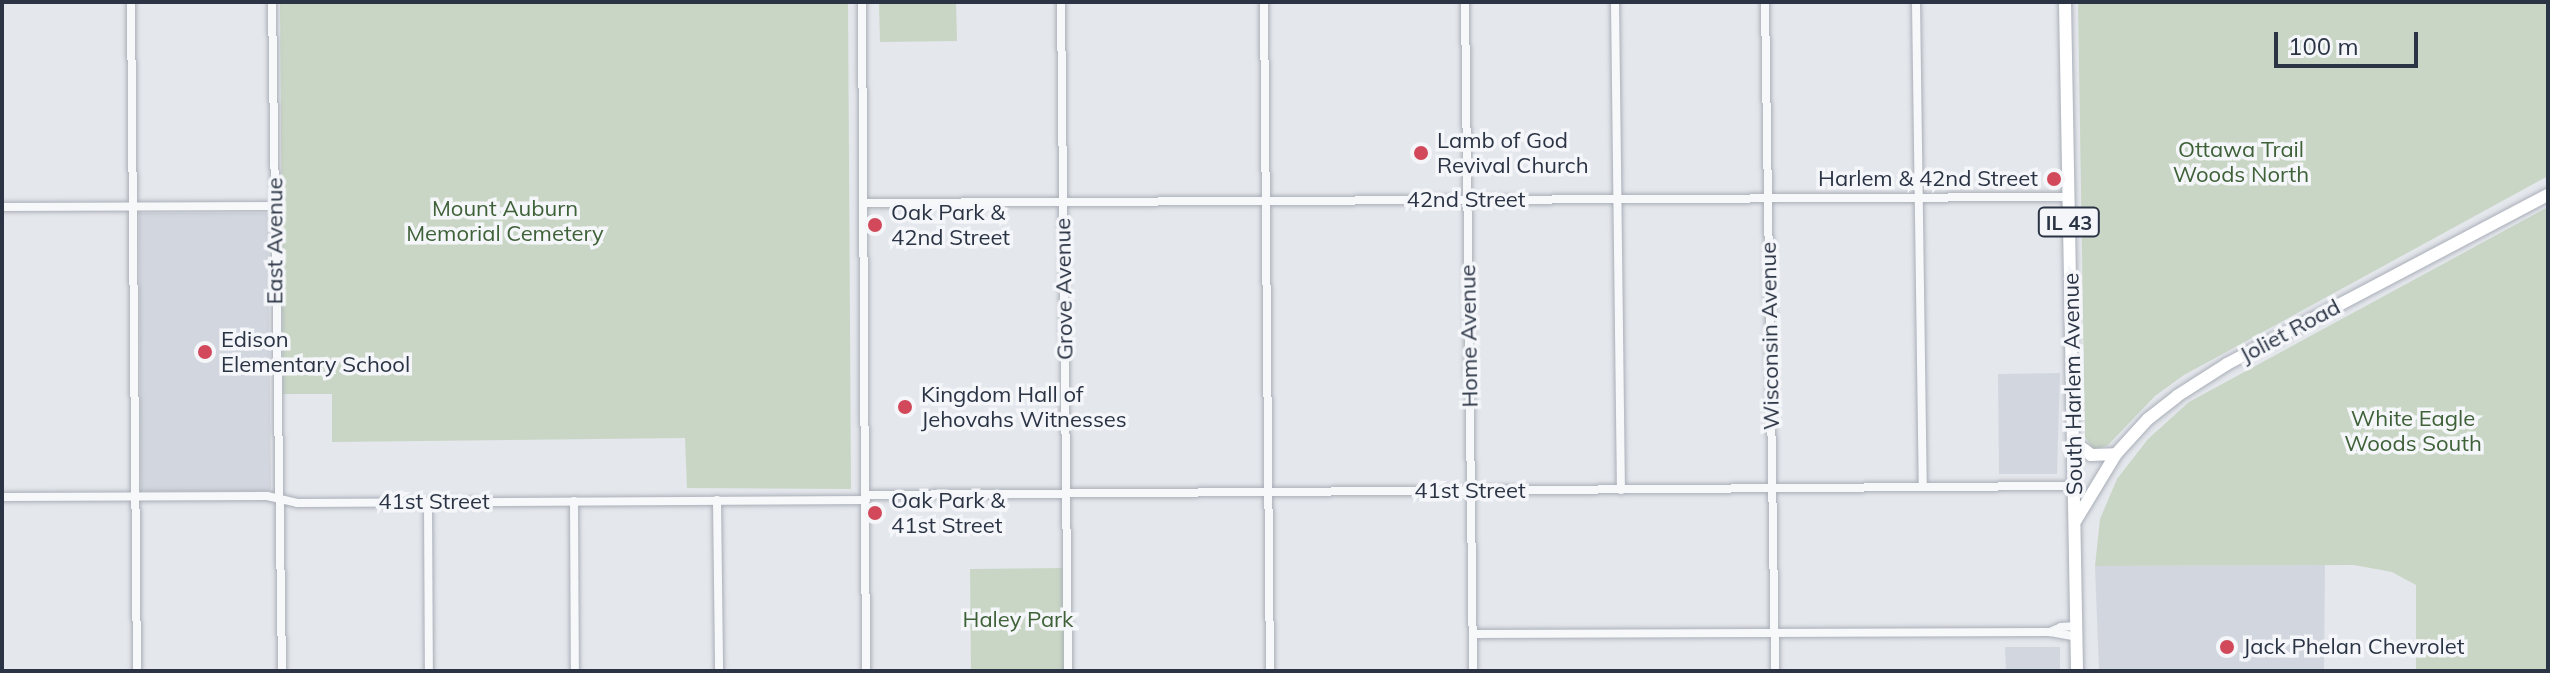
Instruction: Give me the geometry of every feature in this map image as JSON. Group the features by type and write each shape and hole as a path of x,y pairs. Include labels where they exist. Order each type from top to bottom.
{"main road":[{"name":"South Harlem Avenue","path":"2065,2 2077,671"},
{"name":"Joliet Road","path":"2076,520 2116,454 2148,419 2227,364 2548,195"},
{"path":"2074,442 2091,455 2116,454"}],"street":[{"path":"131,2 137,671"},
{"name":"East Avenue","path":"272,2 282,671"},
{"path":"862,2 866,671"},
{"name":"Grove Avenue","path":"1061,2 1068,671"},
{"path":"1264,2 1270,671"},
{"name":"Home Avenue","path":"1465,2 1473,671"},
{"path":"1615,2 1621,490"},
{"name":"Wisconsin Avenue","path":"1765,2 1775,671"},
{"path":"1916,2 1923,487"},
{"name":"42nd Street","path":"863,203 2068,197"},
{"path":"2,207 274,206"},
{"name":"41st Street","path":"2,497 278,499 294,503 2075,486"},
{"path":"717,500 719,671"},
{"path":"574,501 575,671"},
{"path":"428,502 429,671"},
{"path":"1473,634 2050,632 2061,627 2076,632"}],"shaded area":[{"name":"Edison Elementary School","path":"139,213 268,213 271,491 141,491"},
{"path":"2060,373 2057,474 1999,474 1998,374"},
{"path":"2325,565 2324,671 2099,671 2095,566"},
{"path":"2005,647 2060,647 2060,671 2006,671"}],"green space":[{"name":"Mount Auburn Memorial Cemetery","path":"280,2 848,2 851,489 687,488 685,438 332,442 332,394 283,394"},
{"path":"956,2 957,41 880,42 879,3"},
{"name":"Ottawa Trail Woods North","path":"2078,2 2548,2 2548,176 2184,375 2155,396 2108,445 2094,450 2085,437"},
{"name":"White Eagle Woods South","path":"2548,207 2548,671 2416,671 2416,585 2392,572 2354,565 2095,566 2100,519 2117,479 2148,439 2189,402"},
{"name":"Haley Park","path":"1066,568 1066,671 971,671 970,569"}],"place":[{"name":"Lamb of God Revival Church","path":"1421,153"},
{"name":"Harlem & 42nd Street","path":"2054,179"},
{"name":"Oak Park & 42nd Street","path":"875,225"},
{"name":"Edison Elementary School","path":"205,352"},
{"name":"Kingdom Hall of Jehovahs Witnesses","path":"905,407"},
{"name":"Oak Park & 41st Street","path":"875,513"},
{"name":"Jack Phelan Chevrolet","path":"2227,647"}]}
